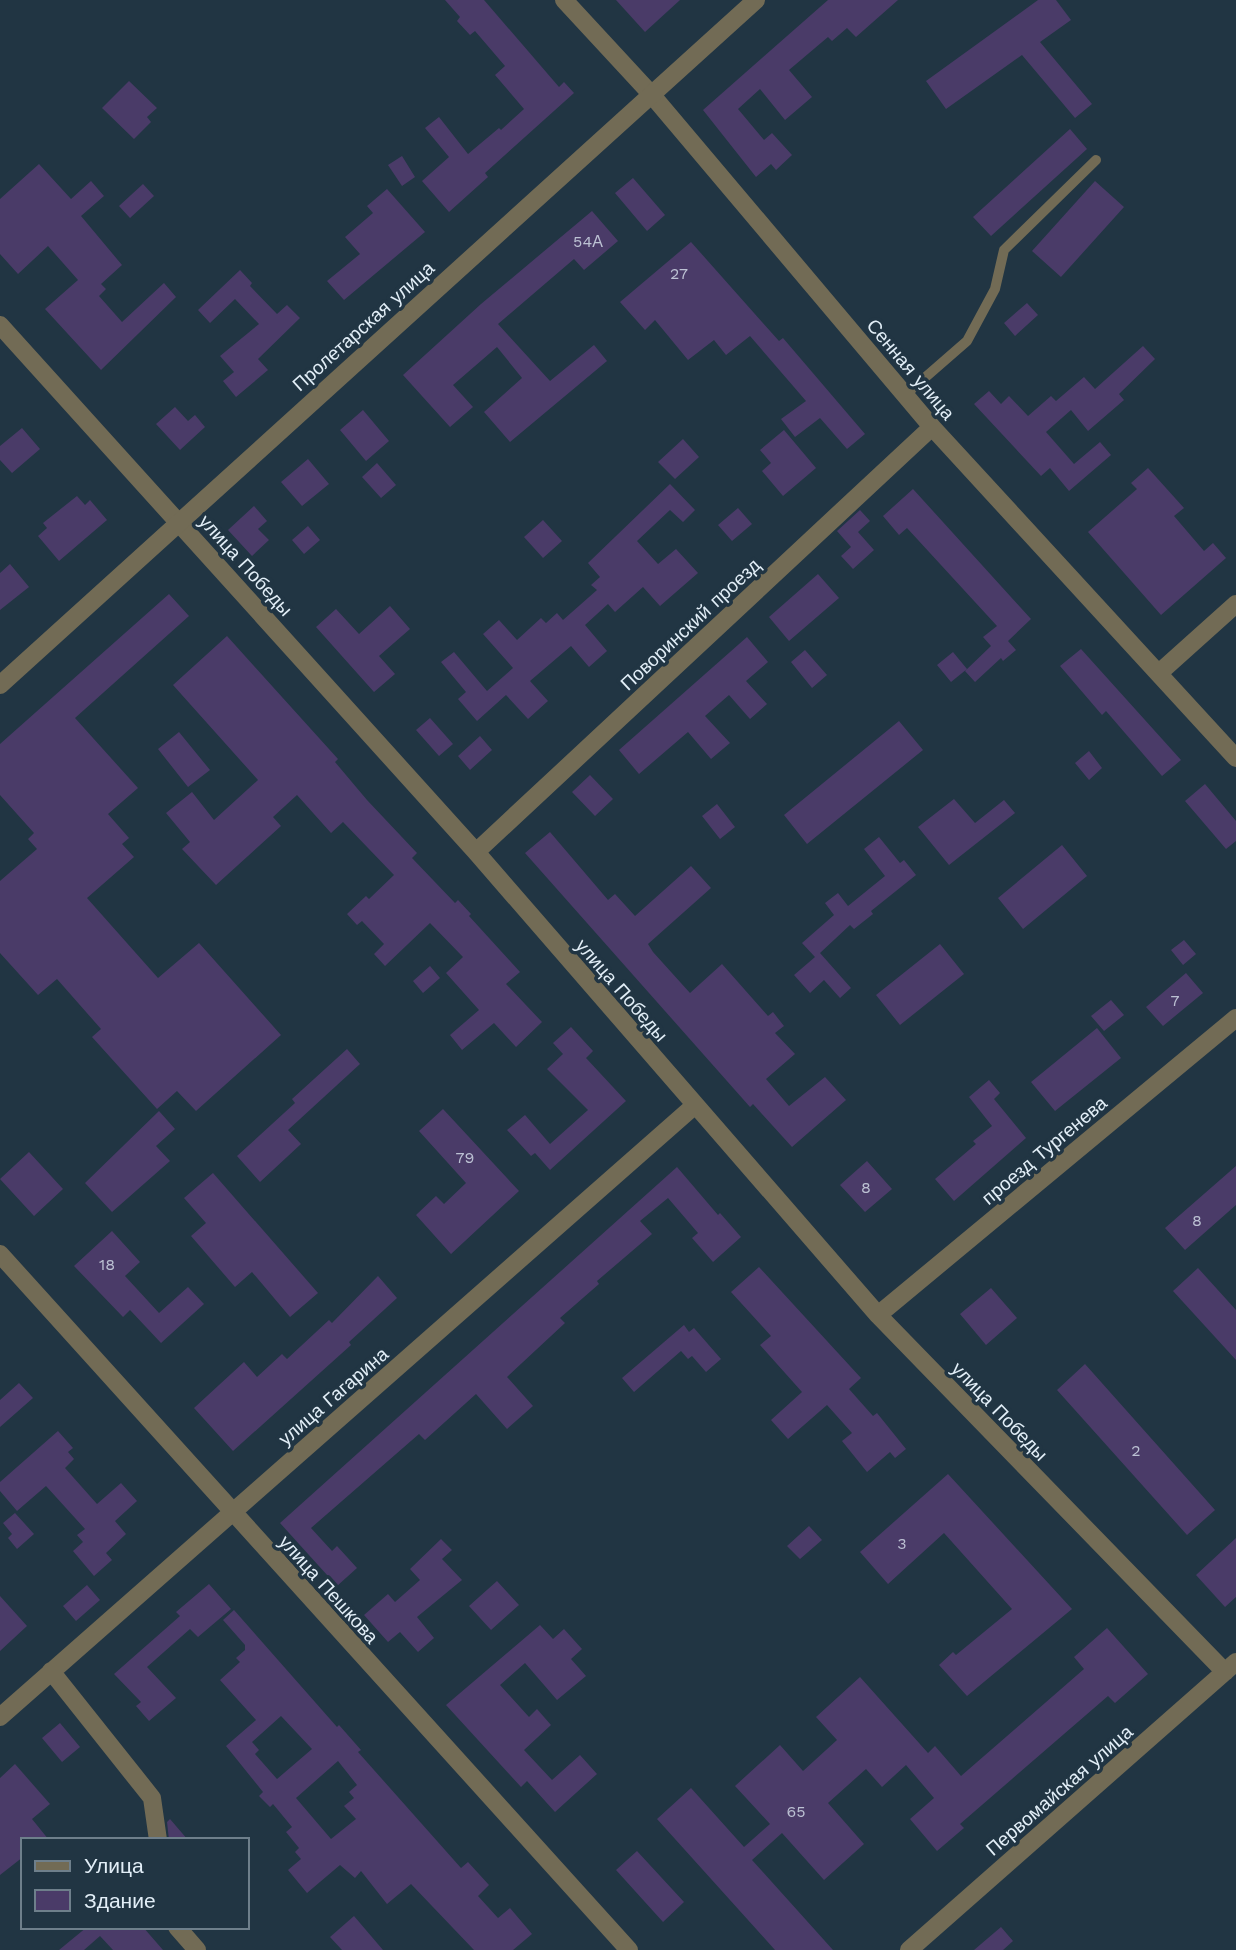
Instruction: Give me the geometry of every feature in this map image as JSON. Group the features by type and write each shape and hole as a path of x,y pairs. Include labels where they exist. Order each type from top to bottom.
{"street":[{"name":"Сенная улица","path":"564,0 651,94 932,427 1236,758"},
{"name":"Пролетарская улица","path":"0,685 756,0"},
{"name":"улица Победы","path":"0,325 476,852 878,1315 1230,1667"},
{"name":"Поворинский проезд","path":"476,852 932,427"},
{"path":"1159,673 1236,604"},
{"name":"проезд Тургенева","path":"878,1315 1236,1017"},
{"name":"улица Гагарина","path":"0,1717 694,1106"},
{"name":"улица Пешкова","path":"0,1254 629,1950"},
{"name":"Первомайская улица","path":"909,1950 1230,1667"},
{"path":"51,1671 152,1798 158,1838"},
{"path":"179,1929 197,1950"}],"lane":[{"path":"905,395 967,341 995,289 1004,250 1096,160"}],"building":[{"path":"445,0 484,0 559,87 564,82 574,93 485,173 488,177 449,212 422,181 449,157 425,128 439,117 468,154 524,109 495,75 505,66 475,31 470,35 457,21 460,17"},
{"path":"616,0 680,0 645,32"},
{"path":"828,0 898,0 856,37 847,28 832,41 828,37 789,70 812,97 785,120 760,89 738,109 764,140 772,133 792,155 776,170 771,164 756,177 703,110"},
{"path":"1038,0 1056,0 1071,20 1040,42 1092,104 1075,118 1022,55 946,109 926,81"},
{"path":"129,81 157,108 147,117 151,122 134,139 102,108"},
{"path":"1070,129 1087,149 991,236 973,217"},
{"path":"402,156 415,177 402,186 388,165"},
{"path":"39,164 71,199 91,181 104,196 81,216 122,265 101,284 106,289 99,296 122,322 164,283 176,297 101,370 45,309 78,280 48,246 18,274 0,254 0,199"},
{"path":"633,178 665,215 647,231 615,193"},
{"path":"1095,181 1124,207 1061,277 1032,251"},
{"path":"143,184 154,196 130,218 119,206"},
{"path":"387,189 425,232 344,300 327,281 360,254 345,237 373,213 367,206"},
{"path":"592,211 618,241 584,270 574,259 498,324 550,381 594,345 607,361 510,442 484,412 522,378 497,347 453,385 473,407 450,427 403,375 481,304"},
{"path":"691,242 779,341 783,338 865,434 847,449 820,418 795,437 781,419 806,401 750,336 726,355 714,340 688,360 655,320 645,330 620,302"},
{"path":"240,270 252,283 250,286 277,314 287,305 300,318 258,359 268,370 236,397 223,381 234,372 220,356 259,324 235,299 210,323 198,310"},
{"path":"1027,303 1038,315 1015,336 1004,323"},
{"path":"1143,346 1155,359 1119,394 1124,400 1088,431 1071,410 1046,432 1074,464 1100,442 1111,455 1069,491 1050,468 1041,476 974,404 989,391 1001,404 1009,396 1028,416 1051,396 1056,401 1084,377 1095,389"},
{"path":"175,407 188,421 195,415 205,427 180,450 156,424"},
{"path":"363,410 389,441 366,461 340,430"},
{"path":"22,428 40,449 12,473 0,460 0,446"},
{"path":"784,430 816,468 783,496 762,471 771,463 760,450"},
{"path":"683,439 699,457 675,479 658,462"},
{"path":"308,459 329,484 302,506 281,482"},
{"path":"377,463 396,485 381,498 362,477"},
{"path":"1148,468 1184,508 1174,516 1204,551 1213,543 1226,558 1161,615 1088,532 1137,489 1131,483"},
{"path":"670,484 695,510 683,522 670,510 637,541 658,564 676,549 698,573 660,606 643,587 615,612 608,604 585,625 607,651 589,667 571,646 530,681 548,701 528,719 506,695 477,721 458,699 466,692 441,662 454,652 487,691 513,668 483,634 499,620 517,640 541,618 546,623 557,613 563,620 597,590 591,585 600,577 588,563"},
{"path":"913,489 1031,619 1008,641 1016,650 1003,661 1001,658 975,682 965,671 991,646 983,637 997,626 907,528 899,535 883,516"},
{"path":"77,496 85,505 90,500 107,520 59,561 38,536 47,528 43,523"},
{"path":"254,506 267,521 258,529 269,540 252,556 228,530"},
{"path":"738,508 752,524 732,541 718,525"},
{"path":"860,510 870,521 858,532 874,550 853,569 841,556 851,547 837,531"},
{"path":"543,520 562,541 543,558 524,537"},
{"path":"308,526 320,540 304,554 292,540"},
{"path":"10,564 29,587 0,610 0,573"},
{"path":"818,574 839,598 789,641 769,617"},
{"path":"169,594 189,616 75,718 138,788 108,814 129,838 122,844 134,857 87,898 158,978 199,943 281,1035 196,1111 177,1091 157,1109 92,1037 101,1029 57,979 38,995 0,953 0,881 37,849 28,839 34,833 0,795 0,744"},
{"path":"390,606 410,629 379,656 395,674 374,692 316,627 336,609 359,634"},
{"path":"227,636 338,759 335,762 367,800 417,853 412,858 455,903 458,900 471,914 469,916 520,972 506,984 542,1022 516,1047 494,1023 462,1050 450,1035 479,1010 446,973 463,957 430,923 385,966 374,954 384,944 362,921 357,925 347,914 366,896 369,899 394,875 343,822 331,833 297,795 273,817 281,826 216,885 182,849 190,842 166,813 192,792 214,820 258,780 173,685"},
{"path":"747,637 768,662 746,681 767,704 750,719 729,695 705,716 730,743 711,759 688,732 639,774 619,750"},
{"path":"1081,649 1181,760 1162,776 1106,711 1102,715 1060,666"},
{"path":"805,650 827,675 812,688 791,662"},
{"path":"953,652 967,669 951,682 937,665"},
{"path":"430,718 453,744 439,756 416,730"},
{"path":"899,721 923,750 807,844 784,815"},
{"path":"179,732 210,770 188,787 158,749"},
{"path":"480,736 492,750 470,770 458,756"},
{"path":"1089,751 1102,768 1089,780 1075,763"},
{"path":"590,775 613,799 595,816 572,792"},
{"path":"1205,784 1236,821 1236,841 1226,849 1185,801"},
{"path":"954,799 975,823 1004,800 1015,813 949,865 918,827"},
{"path":"717,804 735,827 720,839 702,816"},
{"path":"550,832 608,900 615,894 635,916 691,866 711,888 648,944 653,952 690,993 722,964 768,1016 773,1012 784,1026 775,1033 795,1054 766,1079 789,1106 825,1077 846,1100 792,1147 753,1104 750,1107 525,853"},
{"path":"879,837 900,863 904,860 916,875 871,911 873,914 854,929 850,925 820,953 851,988 840,998 824,980 810,993 794,975 815,957 802,943 834,915 825,903 838,893 848,906 885,876 864,849"},
{"path":"1062,845 1087,876 1023,929 998,898"},
{"path":"1184,940 1196,954 1183,965 1171,950"},
{"path":"940,944 964,974 900,1025 876,995"},
{"path":"430,966 440,978 423,993 413,981"},
{"path":"1186,973 1203,993 1163,1026 1146,1007"},
{"path":"1111,1000 1124,1015 1104,1031 1091,1016"},
{"path":"571,1027 593,1051 586,1058 626,1101 550,1170 535,1153 531,1156 507,1130 525,1115 550,1144 588,1110 547,1069 563,1054 553,1043"},
{"path":"1097,1028 1121,1058 1055,1111 1031,1082"},
{"path":"347,1049 360,1064 288,1130 301,1144 260,1182 237,1156 295,1103 292,1099"},
{"path":"989,1080 1000,1093 994,1099 1026,1138 954,1201 935,1179 976,1144 973,1141 992,1126 969,1097"},
{"path":"443,1109 519,1191 451,1254 416,1215 436,1196 444,1204 466,1183 419,1131"},
{"path":"159,1111 175,1129 156,1146 170,1161 112,1212 85,1183"},
{"path":"29,1152 63,1189 34,1216 0,1179"},
{"path":"867,1161 892,1189 865,1212 840,1185"},
{"path":"1236,1166 1236,1205 1185,1250 1165,1228"},
{"path":"677,1167 718,1215 720,1213 741,1237 713,1262 692,1238 698,1233 668,1198 640,1221 652,1234 597,1281 599,1284 560,1318 565,1323 507,1377 533,1406 507,1429 476,1394 425,1440 419,1434 311,1528 332,1551 337,1546 357,1568 337,1586 280,1523"},
{"path":"213,1173 318,1293 290,1317 252,1272 235,1287 191,1236 206,1223 184,1198"},
{"path":"112,1231 140,1262 125,1276 159,1313 188,1287 204,1304 161,1343 130,1310 123,1317 74,1266"},
{"path":"759,1267 861,1378 849,1389 873,1416 877,1413 906,1449 895,1458 890,1452 867,1472 842,1441 852,1433 827,1405 788,1439 771,1420 802,1392 760,1345 771,1336 731,1292"},
{"path":"1198,1268 1236,1310 1236,1360 1173,1291"},
{"path":"378,1276 397,1298 349,1342 351,1345 233,1451 194,1408 244,1362 257,1377 282,1354 287,1359 329,1320 332,1323"},
{"path":"991,1288 1017,1318 986,1345 960,1314"},
{"path":"684,1325 689,1332 694,1328 721,1359 706,1372 692,1356 688,1359 681,1351 634,1392 622,1378"},
{"path":"1085,1364 1215,1510 1187,1535 1057,1390"},
{"path":"19,1383 33,1398 0,1427 0,1400"},
{"path":"58,1431 73,1448 68,1452 74,1459 65,1468 97,1504 121,1483 137,1501 115,1521 126,1534 106,1553 112,1560 94,1576 73,1551 83,1542 77,1535 85,1529 46,1486 17,1511 0,1491 0,1482"},
{"path":"948,1474 1072,1609 967,1696 939,1665 953,1652 956,1655 1012,1609 944,1533 888,1584 860,1552"},
{"path":"15,1513 34,1534 17,1549 8,1538 12,1534 3,1523"},
{"path":"809,1526 822,1540 800,1559 787,1546"},
{"path":"1236,1538 1236,1597 1225,1607 1196,1575"},
{"path":"441,1539 452,1550 442,1559 462,1580 417,1617 434,1638 418,1652 400,1632 388,1642 364,1615 388,1594 395,1602 420,1580 410,1569"},
{"path":"497,1581 519,1605 491,1630 469,1606"},
{"path":"209,1584 231,1609 198,1637 190,1629 147,1667 176,1698 149,1721 136,1706 141,1702 114,1674 180,1616 176,1612"},
{"path":"87,1585 100,1600 76,1621 63,1606"},
{"path":"0,1596 27,1626 0,1651"},
{"path":"234,1610 337,1727 339,1725 361,1750 358,1752 461,1868 468,1862 489,1885 478,1896 498,1918 510,1908 532,1934 513,1950 474,1950 411,1884 387,1904 361,1871 355,1878 340,1865 307,1893 288,1870 301,1859 295,1852 299,1848 286,1832 292,1827 273,1804 270,1807 259,1796 263,1792 226,1746 256,1720 220,1680 240,1662 236,1658 245,1650 245,1645 223,1620","holes":["281,1716 312,1749 277,1779 255,1754 259,1750 252,1742","338,1761 357,1785 349,1792 354,1798 344,1806 356,1819 331,1839 296,1798"]},
{"path":"540,1625 553,1639 564,1629 582,1649 571,1659 586,1676 557,1700 525,1663 500,1685 529,1717 537,1709 551,1725 524,1750 552,1780 580,1755 597,1774 555,1812 527,1781 521,1787 446,1705"},
{"path":"1107,1628 1148,1674 1115,1703 1108,1696 960,1824 964,1828 937,1851 910,1819 934,1798 906,1765 882,1787 866,1769 828,1803 864,1844 824,1880 782,1833 752,1860 833,1950 775,1950 657,1819 691,1788 744,1847 770,1824 735,1786 780,1745 803,1771 837,1740 816,1717 860,1677 928,1753 935,1746 961,1776 1084,1669 1074,1657"},
{"path":"60,1723 80,1747 62,1762 42,1738"},
{"path":"15,1764 50,1804 32,1819 47,1838 21,1838 21,1859 0,1875 0,1778"},
{"path":"170,1819 186,1838 169,1838 167,1822"},
{"path":"637,1851 684,1902 663,1922 616,1870"},
{"path":"354,1916 383,1950 342,1950 330,1937"},
{"path":"1001,1927 1013,1941 1003,1950 974,1950"},
{"path":"85,1929 145,1929 163,1950 113,1950 100,1936 84,1950 59,1950"}]}
